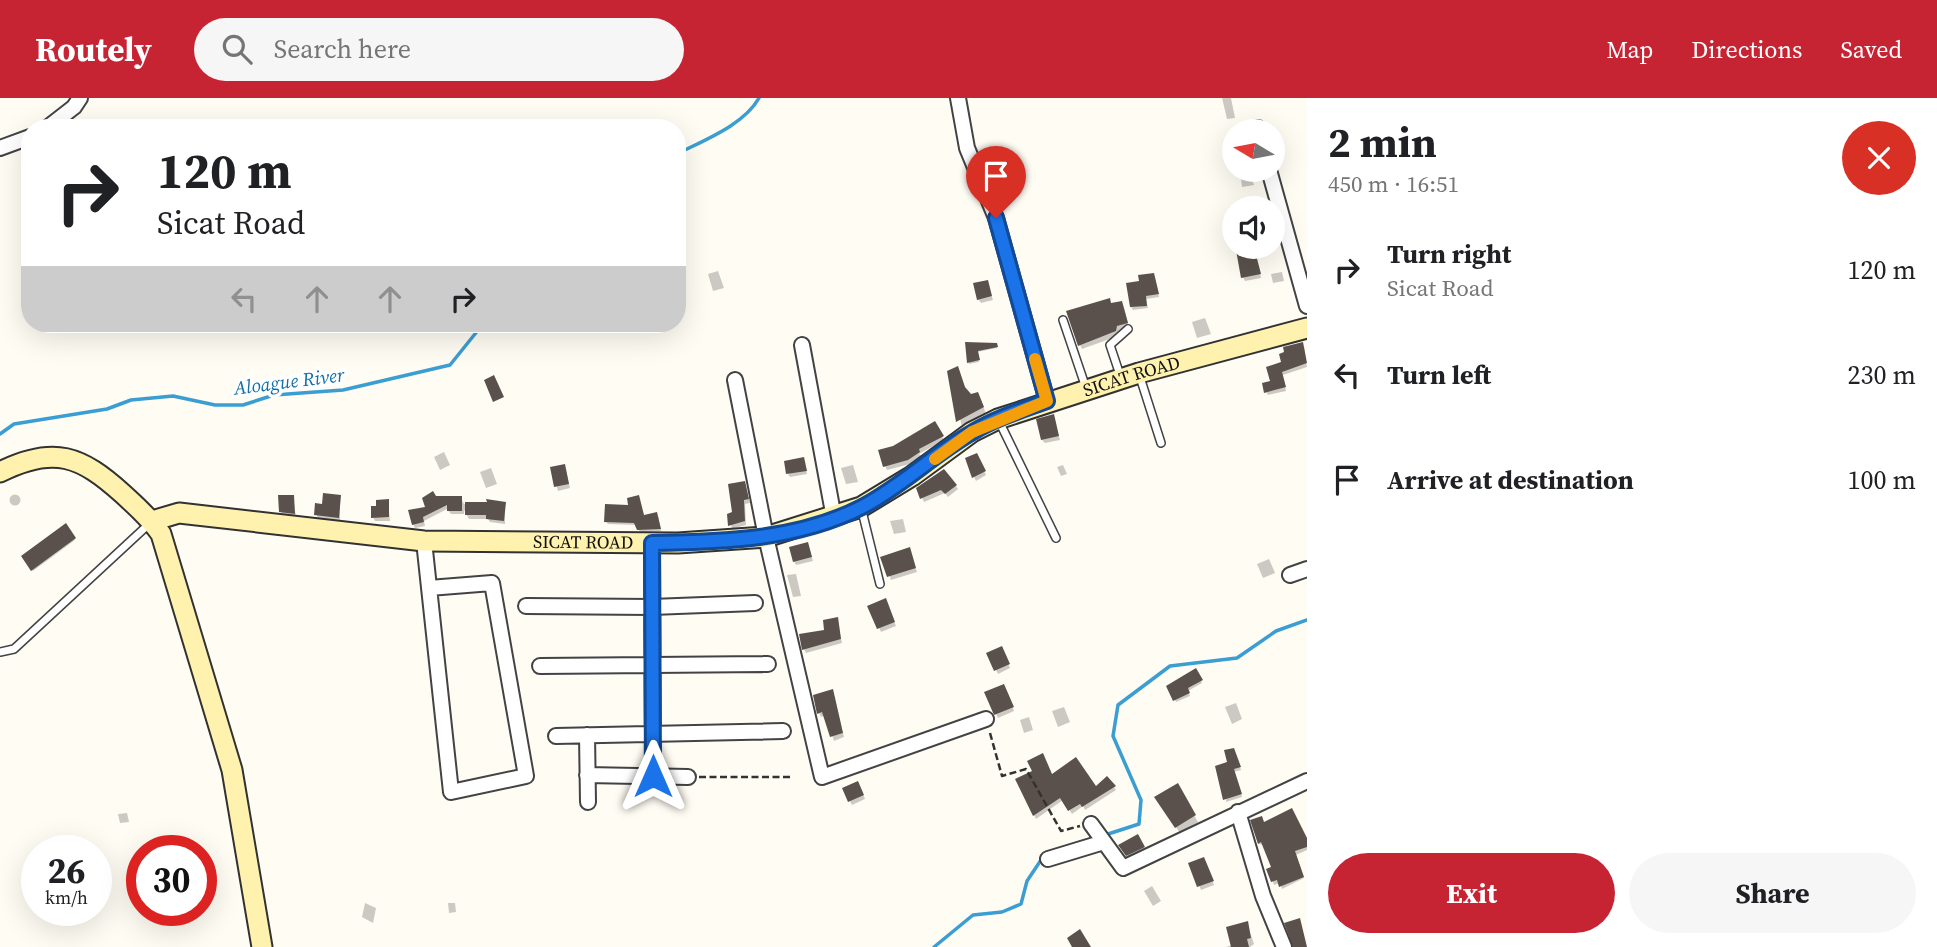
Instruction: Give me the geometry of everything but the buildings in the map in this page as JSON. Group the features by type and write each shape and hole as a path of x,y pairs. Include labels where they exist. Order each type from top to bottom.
{"street":[{"path":"59,119 74,107 80,98"},
{"path":"958,98 967,148 996,218 1047,401"},
{"path":"0,148 21,140"},
{"path":"1272,182 1307,306"},
{"name":"SICAT ROAD","path":"152,521 178,513 424,541 652,543 766,537 834,518 861,507 912,476 972,432 998,419 1130,376 1307,328"},
{"path":"802,345 834,518"},
{"path":"735,380 766,537 822,778 986,719"},
{"path":"0,472 25,462 59,456 80,462 95,469 152,521 161,534 232,769 262,947"},
{"path":"424,541 429,588 451,792 526,776 492,583 429,588"},
{"path":"652,543 653,776"},
{"path":"1290,575 1307,569"},
{"path":"526,606 652,607 755,603"},
{"path":"540,666 768,664"},
{"path":"556,736 783,732"},
{"path":"587,736 588,802"},
{"path":"587,775 688,777"},
{"path":"1091,824 1123,868 1307,781"},
{"path":"1238,812 1263,897 1284,947"},
{"path":"1048,859 1104,842"}],"lane":[{"path":"1063,320 1087,389"},
{"path":"1128,330 1110,345 1130,376 1161,443"},
{"path":"998,419 1056,538"},
{"path":"861,507 880,584"},
{"path":"0,652 14,649 152,521"}],"path":[{"path":"986,719 1002,776 1026,769 1061,831 1091,824"},
{"path":"688,777 793,777"}],"waterway":[{"name":"Aloague River","path":"686,150 734,124 759,98"},
{"name":"Aloague River","path":"0,434 14,424 107,409 131,400 173,396 215,405 243,405 274,395 343,390 450,365 476,333"},
{"path":"1105,835 1139,824 1141,800 1113,736 1118,705 1170,666 1237,658 1276,631 1307,620"},
{"path":"1068,846 1094,838"},
{"path":"934,947 973,915 1002,912 1021,904 1027,881 1043,857"}],"slow traffic":[{"path":"935,459 972,432 1047,401 1035,359"}],"route":[{"path":"653,776 652,543 752,539 834,518 861,507 912,476 972,432 1047,401 996,218"}]}
